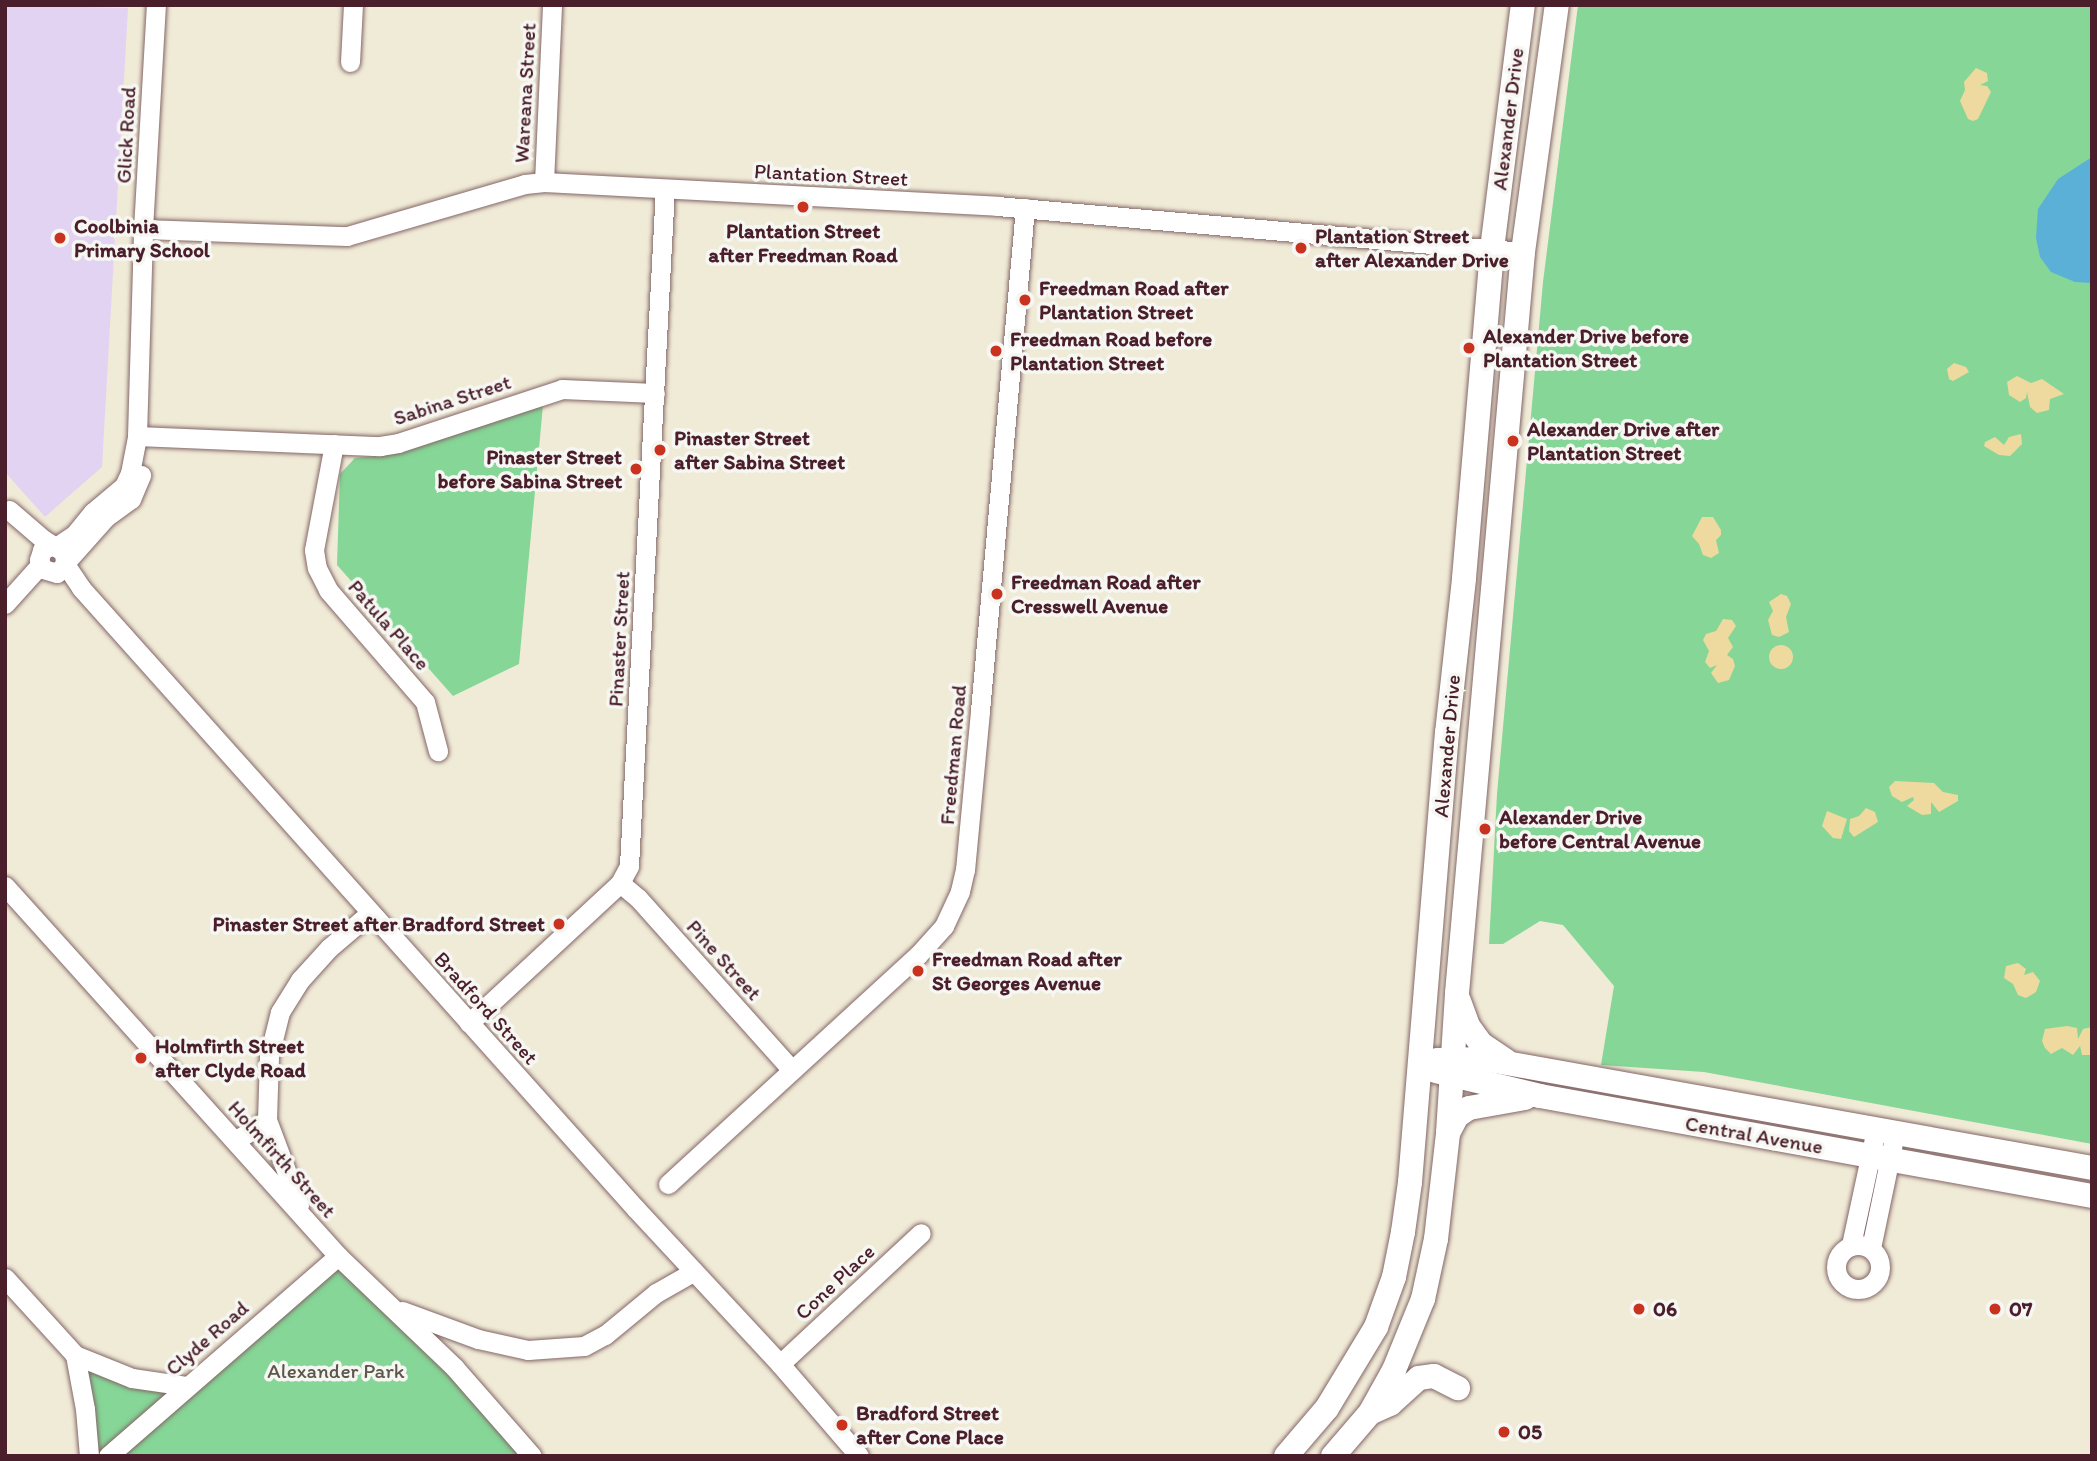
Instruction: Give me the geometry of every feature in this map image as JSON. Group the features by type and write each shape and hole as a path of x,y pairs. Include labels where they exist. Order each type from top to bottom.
{"main road":[{"name":"Alexander Drive","path":"1286,1456 1345,1383 1384,1307 1396,1266 1410,1182 1418,1063 1492,249 1523,5"},
{"name":"Alexander Drive","path":"1333,1456 1370,1413 1394,1370 1423,1299 1436,1239 1448,1133 1457,993 1522,252 1557,5"},
{"path":"1457,993 1468,1026 1481,1044 1508,1063"},
{"name":"Central Avenue","path":"1418,1063 1452,1067 1508,1063 2092,1168"},
{"name":"Central Avenue","path":"1452,1067 1540,1096 2092,1196"},
{"path":"1448,1133 1457,1116 1474,1106 1540,1096"},
{"path":"1370,1413 1390,1404 1419,1378 1434,1376 1458,1388"}],"street":[{"name":"Glick Road","path":"8,601 53,560 131,499 138,489 142,462 137,436 143,229 156,5"},
{"path":"351,62 353,5"},
{"name":"Wareana Street","path":"544,182 552,5"},
{"name":"Plantation Street","path":"143,229 347,236 525,184 544,182 1025,208 1522,252"},
{"name":"Pinaster Street","path":"469,1023 620,883 629,866 665,189"},
{"name":"Freedman Road","path":"668,1184 936,937 952,912 960,891 965,870 1025,208"},
{"name":"Sabina Street","path":"137,436 380,446 398,443 562,388 654,393"},
{"name":"Patula Place","path":"334,444 314,550 317,568 328,590 425,702 438,751"},
{"name":"Bradford Street","path":"7,507 693,1272 780,1364 859,1456"},
{"name":"Pine Street","path":"620,883 638,898 792,1070"},
{"name":"Holmfirth Street","path":"5,886 338,1256 454,1367 532,1456"},
{"path":"303,1214 267,1120 269,1056 280,1012 300,980 328,948 370,913"},
{"path":"235,1141 267,1120"},
{"path":"1881,1158 1851,1245 1839,1255 1835,1269 1841,1282 1854,1289 1868,1287 1878,1277 1880,1264 1871,1248 1886,1131"},
{"name":"Cone Place","path":"780,1364 921,1233"},
{"path":"1851,1245 1871,1248"},
{"name":"Clyde Road","path":"108,1456 338,1256"},
{"path":"395,1308 478,1339 528,1350 584,1346 605,1335 656,1293 693,1272"},
{"path":"5,1278 75,1355 132,1377 187,1386"},
{"path":"454,1367 478,1339"},
{"path":"75,1355 85,1409 89,1456"}],"shaded area":[{"name":"Coolbinia Primary School","path":"5,5 128,8 102,467 45,517 5,472"}],"green space":[{"path":"1578,5 2092,5 2092,1144 1704,1072 1601,1065 1614,986 1563,925 1540,921 1503,944 1489,944 1497,794 1543,282"},
{"path":"543,405 519,664 453,696 337,565 340,474 355,458 395,454"},
{"name":"Alexander Park","path":"338,1256 532,1456 89,1456 75,1355 187,1386"}],"sand":[{"path":"1976,68 1987,73 1988,81 1980,85 1987,86 1991,92 1978,119 1973,121 1968,119 1960,101 1965,90 1964,82"},
{"path":"1954,363 1966,367 1969,372 1953,381 1949,379 1947,369"},
{"path":"2017,376 2031,383 2042,379 2064,394 2050,399 2049,410 2037,413 2030,407 2027,392 2026,398 2020,402 2009,395 2007,382"},
{"path":"2021,434 2022,444 2010,456 1999,455 1984,446 1985,442 1995,437 2004,445 2009,437"},
{"path":"1702,517 1713,517 1721,530 1721,535 1716,540 1719,553 1711,558 1703,555 1692,536"},
{"path":"1781,594 1787,596 1791,604 1786,617 1789,632 1779,637 1772,635 1768,620 1773,611 1769,602"},
{"path":"1723,619 1732,620 1736,626 1728,638 1733,647 1727,655 1733,659 1735,666 1729,680 1718,683 1711,673 1717,665 1710,668 1705,662 1709,651 1703,640 1706,634 1716,631"},
{"path":"1781,645 1790,648 1793,657 1790,666 1781,669 1772,666 1769,657 1772,648"},
{"path":"1895,781 1934,783 1943,792 1958,795 1958,801 1939,812 1931,802 1931,814 1922,815 1907,806 1914,800 1913,797 1902,802 1892,796 1889,787"},
{"path":"1866,808 1875,812 1878,822 1854,837 1849,831 1850,819 1859,816"},
{"path":"1827,811 1847,819 1841,839 1833,838 1822,826"},
{"path":"2018,963 2026,969 2024,975 2033,972 2040,981 2036,992 2026,998 2018,995 2013,984 2004,978 2006,966"},
{"path":"2067,1026 2077,1028 2078,1039 2083,1029 2092,1027 2092,1055 2082,1055 2080,1046 2073,1055 2062,1048 2051,1054 2045,1048 2042,1041 2045,1029"}],"water":[{"path":"2092,157 2092,283 2075,282 2051,272 2040,257 2036,238 2038,209 2058,179"}],"place":[{"name":"Plantation Street after Freedman Road","path":"803,207"},
{"name":"Coolbinia Primary School","path":"60,238"},
{"name":"Plantation Street after Alexander Drive","path":"1301,248"},
{"name":"Freedman Road after Plantation Street","path":"1025,300"},
{"name":"Alexander Drive before Plantation Street","path":"1469,348"},
{"name":"Freedman Road before Plantation Street","path":"996,351"},
{"name":"Alexander Drive after Plantation Street","path":"1513,441"},
{"name":"Pinaster Street after Sabina Street","path":"660,450"},
{"name":"Pinaster Street before Sabina Street","path":"636,469"},
{"name":"Freedman Road after Cresswell Avenue","path":"997,594"},
{"name":"Alexander Drive before Central Avenue","path":"1485,829"},
{"name":"Pinaster Street after Bradford Street","path":"559,924"},
{"name":"Freedman Road after St Georges Avenue","path":"918,971"},
{"name":"Holmfirth Street after Clyde Road","path":"141,1058"},
{"name":"06","path":"1639,1309"},
{"name":"07","path":"1995,1309"},
{"name":"Bradford Street after Cone Place","path":"842,1425"},
{"name":"05","path":"1504,1432"}]}
